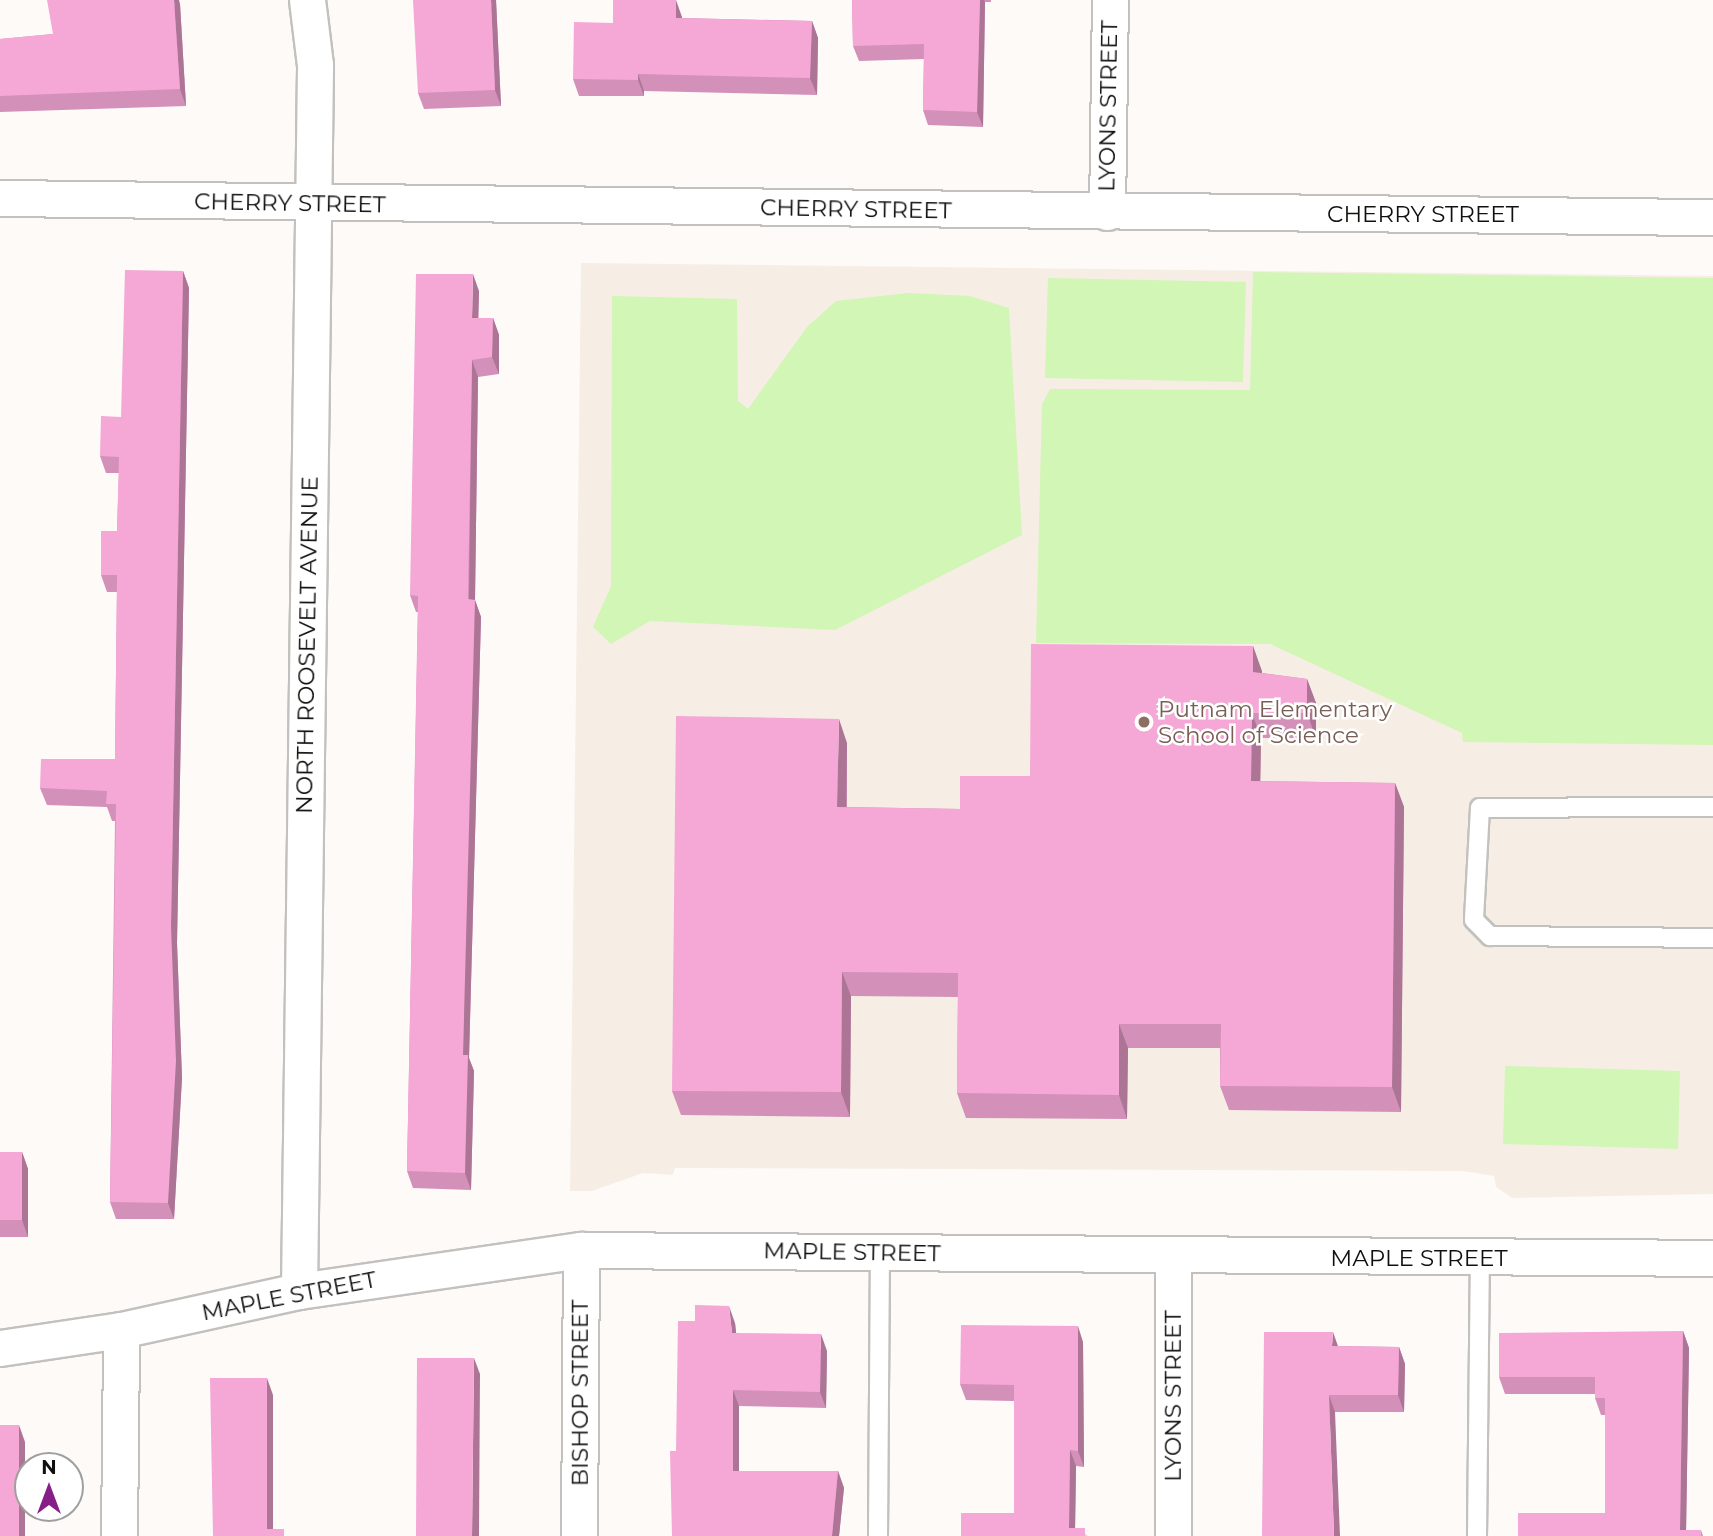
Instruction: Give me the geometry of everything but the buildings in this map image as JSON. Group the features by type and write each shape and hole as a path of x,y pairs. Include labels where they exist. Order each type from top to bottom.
{"street":[{"name":"NORTH ROOSEVELT AVENUE","path":"299,1292 315,65 307,0"},
{"name":"LYONS STREET","path":"1107,212 1110,0"},
{"name":"CHERRY STREET","path":"0,198 1713,217"},
{"name":"MAPLE STREET","path":"0,1348 121,1331 299,1292 581,1250 1480,1259 1713,1258"},
{"name":"BISHOP STREET","path":"579,1536 581,1250"},
{"name":"LYONS STREET","path":"1173,1256 1173,1536"},
{"path":"119,1536 121,1331"}],"lane":[{"path":"1713,807 1480,808 1474,920 1490,936 1713,939"},
{"path":"878,1536 880,1252"},
{"path":"1477,1536 1480,1259"}],"shaded area":[{"name":"Putnam Elementary School of Science","path":"581,263 1713,276 1713,1194 1512,1198 1496,1187 1494,1176 1463,1171 675,1168 673,1175 643,1173 592,1191 570,1191"}],"green space":[{"path":"1253,272 1713,278 1713,745 1463,742 1462,733 1270,644 1036,643 1042,404 1050,389 1250,390"},
{"path":"1048,278 1246,282 1243,382 1045,378"},
{"path":"908,293 970,296 1009,308 1022,535 835,630 650,621 611,644 593,627 611,586 612,296 737,299 738,401 748,409 807,327 836,301"},
{"path":"1505,1066 1680,1071 1678,1149 1503,1144"}],"place":[{"name":"Putnam Elementary School of Science","path":"1144,722"}]}
